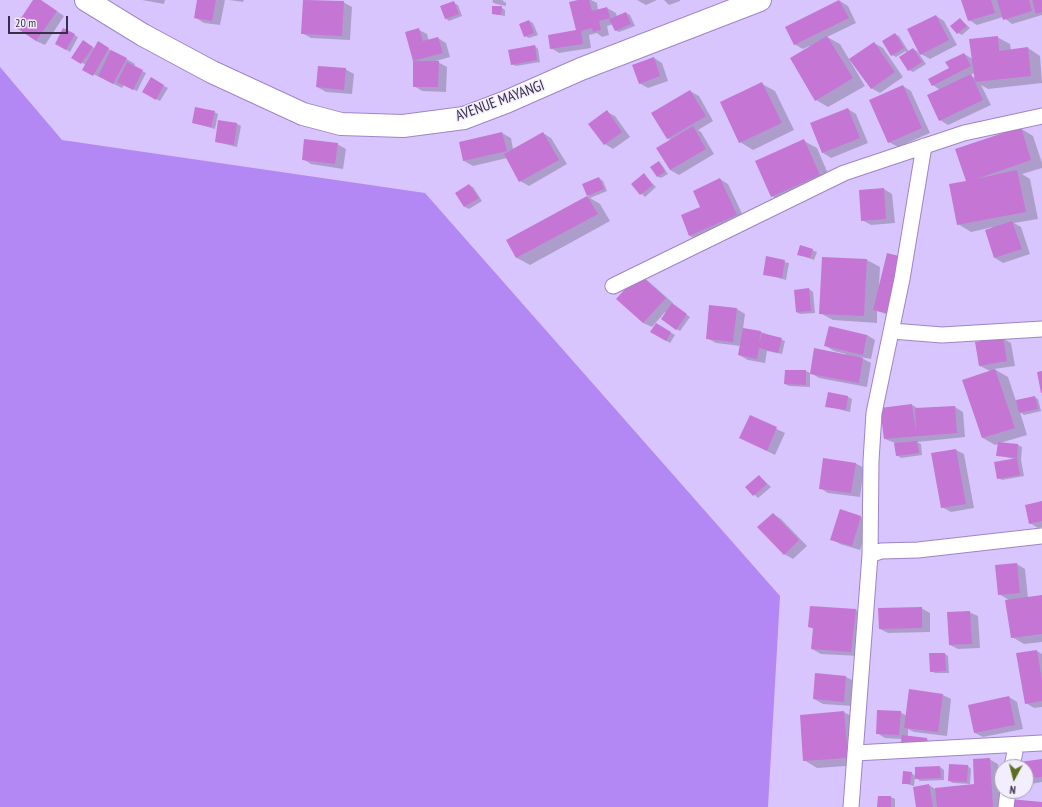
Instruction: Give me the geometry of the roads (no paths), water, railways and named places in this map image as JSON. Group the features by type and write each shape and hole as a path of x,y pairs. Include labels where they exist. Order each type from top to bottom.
{"street":[{"name":"AVENUE MAYANGI","path":"86,0 143,35 212,72 303,114 341,124 404,126 464,118 506,102 581,69 760,0"},
{"path":"613,286 844,173 964,133 1042,116"},
{"path":"851,807 870,555 871,461 874,413 881,373 892,332 924,146"},
{"path":"892,332 942,335 1042,329"},
{"path":"870,555 881,551 918,550 1042,536"},
{"path":"855,753 1016,746 1042,743"},
{"path":"1014,759 1016,746"}]}
